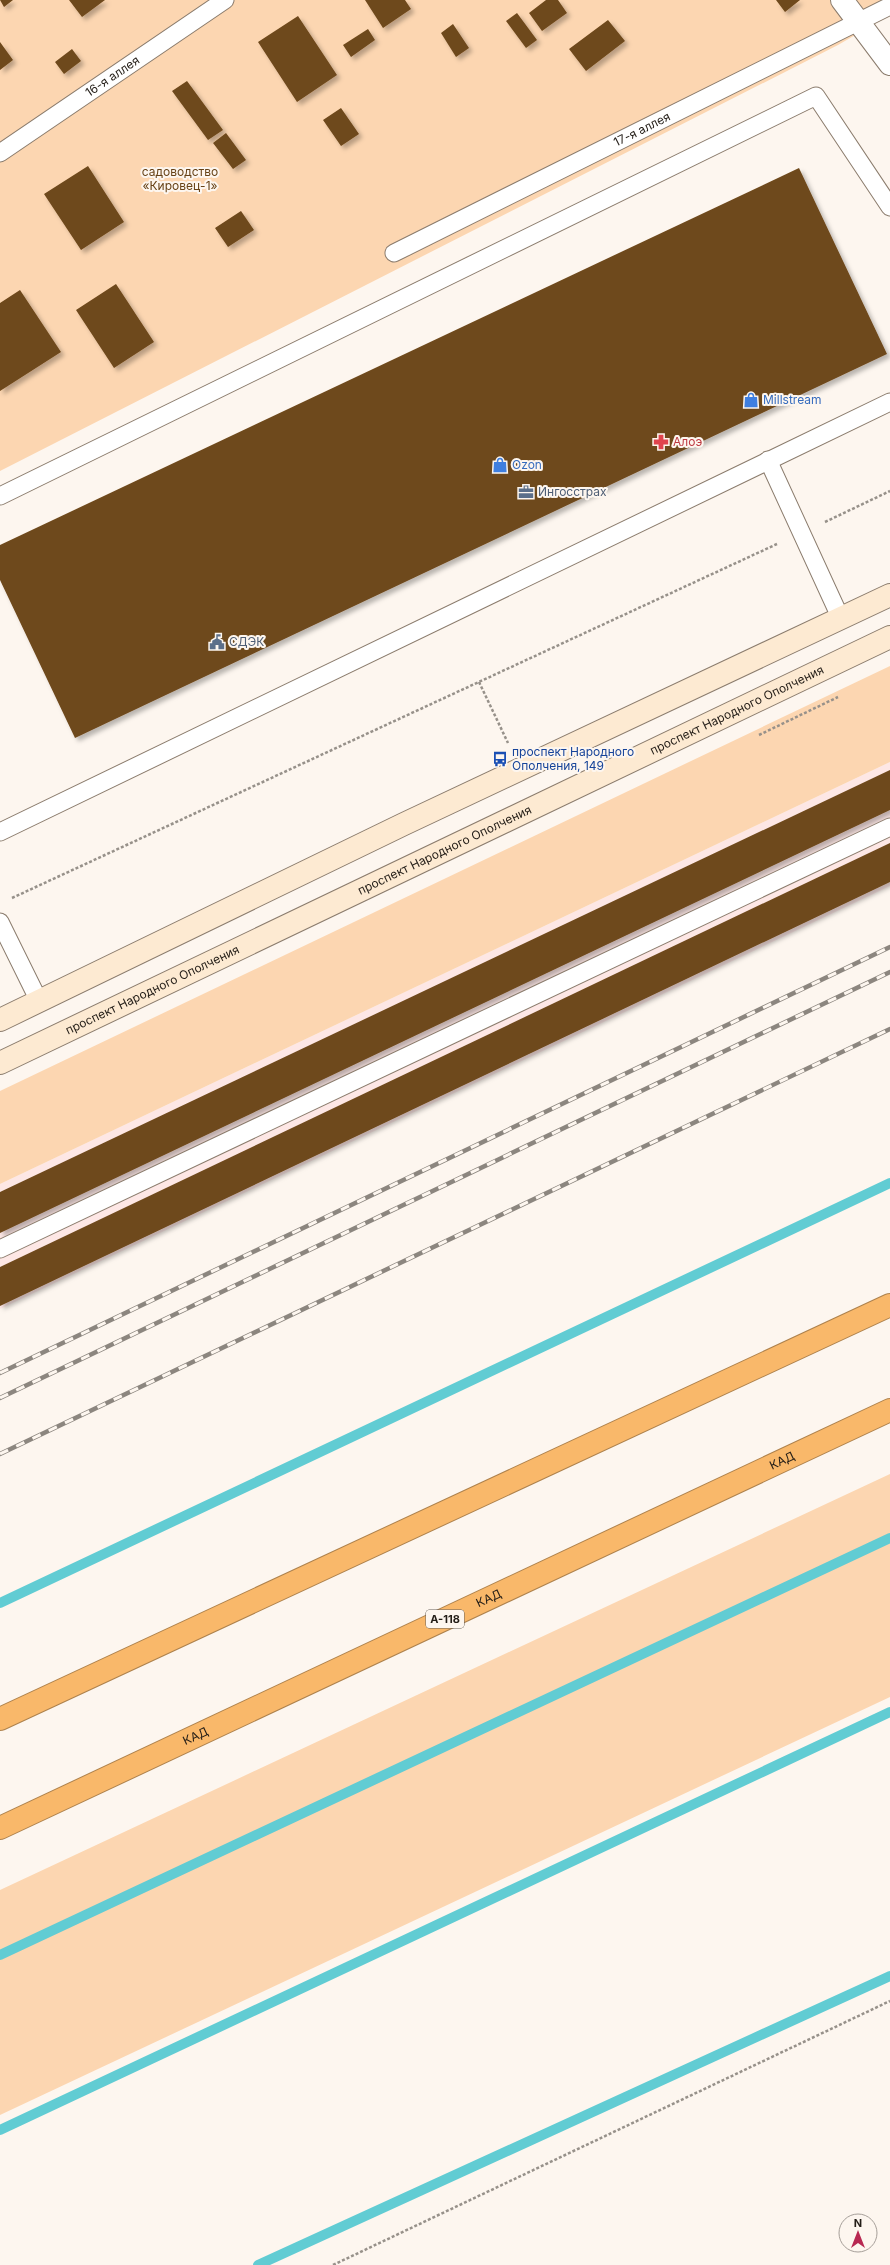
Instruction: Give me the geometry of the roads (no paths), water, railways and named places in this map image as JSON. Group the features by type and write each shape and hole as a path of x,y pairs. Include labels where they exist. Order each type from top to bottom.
{"highway":[{"path":"0,1720 890,1305"},
{"name":"КАД","path":"0,1828 890,1410"}],"main road":[{"path":"0,1020 404,824 890,595"},
{"name":"проспект Народного Ополчения","path":"0,1063 890,637"}],"street":[{"path":"842,0 890,64"}],"lane":[{"name":"16-я аллея","path":"0,154 225,0"},
{"name":"17-я аллея","path":"394,253 859,23 890,6"},
{"path":"0,496 816,96 890,207"},
{"path":"0,832 890,402"},
{"path":"768,460 841,619"},
{"path":"0,1249 890,827"},
{"path":"0,922 39,1001"}],"waterway":[{"path":"0,1603 890,1183"},
{"path":"0,1955 890,1538"},
{"path":"0,2130 890,1712"},
{"path":"258,2265 890,1976"}],"railway":[{"path":"0,1373 890,947"},
{"path":"0,1398 890,972"},
{"path":"0,1454 890,1029"}],"place":[{"name":"Millstream","path":"751,400"},
{"name":"Алоэ","path":"661,442"},
{"name":"Ozon","path":"500,465"},
{"name":"Ингосстрах","path":"526,492"},
{"name":"СДЭК","path":"217,642"},
{"name":"проспект Народного Ополчения, 149","path":"500,759"}],"park label":[{"name":"садоводство «Кировец-1»","path":"180,179"}]}
